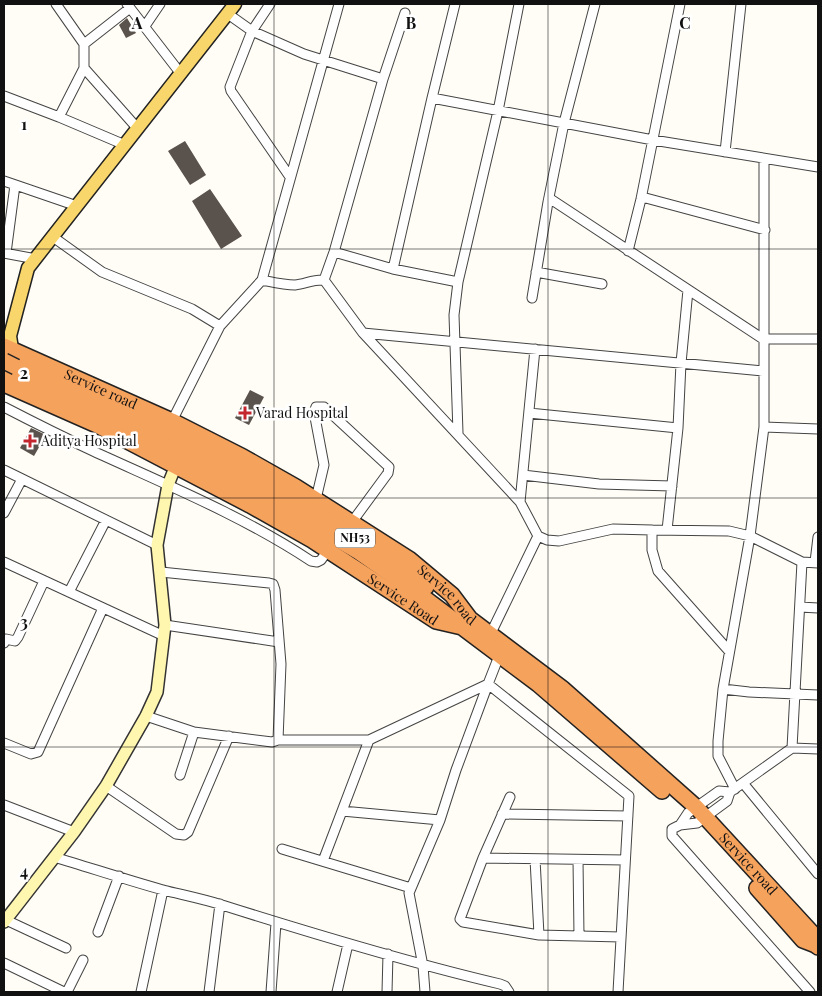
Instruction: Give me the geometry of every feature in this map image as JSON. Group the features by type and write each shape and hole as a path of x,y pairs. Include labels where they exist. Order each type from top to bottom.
{"highway":[{"name":"Service road","path":"7,360 172,422 243,457 316,499 409,559 452,595 466,623 491,633 563,689 812,933 817,946"},
{"name":"Service Road","path":"7,360 99,426 250,505 328,550 436,620 466,623 499,656 566,707 693,817"},
{"name":"NH53","path":"7,360 164,430 259,481 378,552 466,623"}],"main road":[{"path":"7,360 28,268 232,9"}],"street":[{"path":"56,4 84,44 84,68 59,117"},
{"path":"145,26 160,4"},
{"path":"270,4 252,31 230,91 290,177"},
{"path":"172,422 220,326 262,280 340,4"},
{"path":"393,269 432,98 456,4"},
{"path":"458,434 454,315 458,282 498,111 519,4"},
{"path":"532,298 564,123 595,4"},
{"path":"628,251 642,197 680,4"},
{"path":"725,152 741,4"},
{"path":"84,44 129,6 181,74"},
{"path":"232,9 252,31 304,54 383,79"},
{"path":"324,280 334,252 383,79 405,13"},
{"path":"84,68 138,129"},
{"path":"4,96 125,145"},
{"path":"432,98 764,160 818,167"},
{"path":"764,160 764,427 750,536 723,689 718,741 718,756 732,790 727,801 693,817 672,830 672,836 810,992"},
{"path":"4,181 77,206"},
{"path":"15,185 5,253 36,259"},
{"path":"642,197 765,230"},
{"path":"549,198 763,339 818,339"},
{"path":"53,237 102,272 192,309 220,326"},
{"path":"334,252 393,269 458,282"},
{"path":"536,272 602,284"},
{"path":"262,280 292,285 305,284 317,279 324,280 363,333 520,502 538,536 547,540 559,541 613,529 729,531 750,536 802,562 817,562 818,537"},
{"path":"667,530 678,428 681,363 688,290"},
{"path":"363,333 763,370"},
{"path":"520,502 535,349"},
{"path":"316,499 324,465 314,412 316,407 320,406 324,407 389,468 388,473 352,522"},
{"path":"4,408 280,540 311,561 317,562 321,560 328,550"},
{"path":"529,413 678,428"},
{"path":"764,427 818,429"},
{"path":"66,948 5,921 74,832 106,786 158,692 164,631 161,572 157,545 168,485 176,465"},
{"path":"4,470 157,545"},
{"path":"523,475 599,484 672,486"},
{"path":"4,513 22,479"},
{"path":"69,592 106,520"},
{"path":"652,530 652,550 658,571 729,651"},
{"path":"491,633 538,536"},
{"path":"4,562 103,608 164,631 280,642"},
{"path":"792,748 802,562"},
{"path":"161,572 270,582 273,584 281,664 278,740"},
{"path":"5,640 15,641 18,637 44,581"},
{"path":"800,607 818,608"},
{"path":"4,743 32,754 38,752 103,608"},
{"path":"425,992 423,966 408,893 440,820 456,770 499,656"},
{"path":"146,716 194,732 272,742 278,740 369,740 488,684"},
{"path":"488,684 629,796 618,992"},
{"path":"723,689 818,695"},
{"path":"180,775 194,732"},
{"path":"106,786 176,834 184,835 188,832 229,736"},
{"path":"323,861 369,740"},
{"path":"693,817 719,791 732,790 744,783 792,748 818,749"},
{"path":"744,783 818,874"},
{"path":"510,797 483,858 460,919 463,922 539,934 621,937"},
{"path":"4,804 74,832"},
{"path":"342,811 440,820"},
{"path":"502,814 628,816"},
{"path":"282,849 411,888"},
{"path":"54,857 163,890 220,904 276,923 388,954 423,966 500,984 505,986 509,992"},
{"path":"483,858 625,860"},
{"path":"535,859 539,934"},
{"path":"578,860 579,936"},
{"path":"98,932 119,876"},
{"path":"141,992 163,890"},
{"path":"209,992 220,904"},
{"path":"271,992 276,923"},
{"path":"337,992 348,944"},
{"path":"387,992 388,954"},
{"path":"4,963 65,992 83,960"}],"building":[{"path":"127,18 136,33 126,38 119,25"},
{"path":"185,141 206,175 190,185 168,151"},
{"path":"210,189 242,236 221,249 192,201"},
{"path":"250,390 264,397 249,425 235,418"},
{"path":"31,428 46,435 34,456 20,448"}],"place":[{"name":"Varad Hospital","path":"245,413"},
{"name":"Aditya Hospital","path":"30,441"}]}
